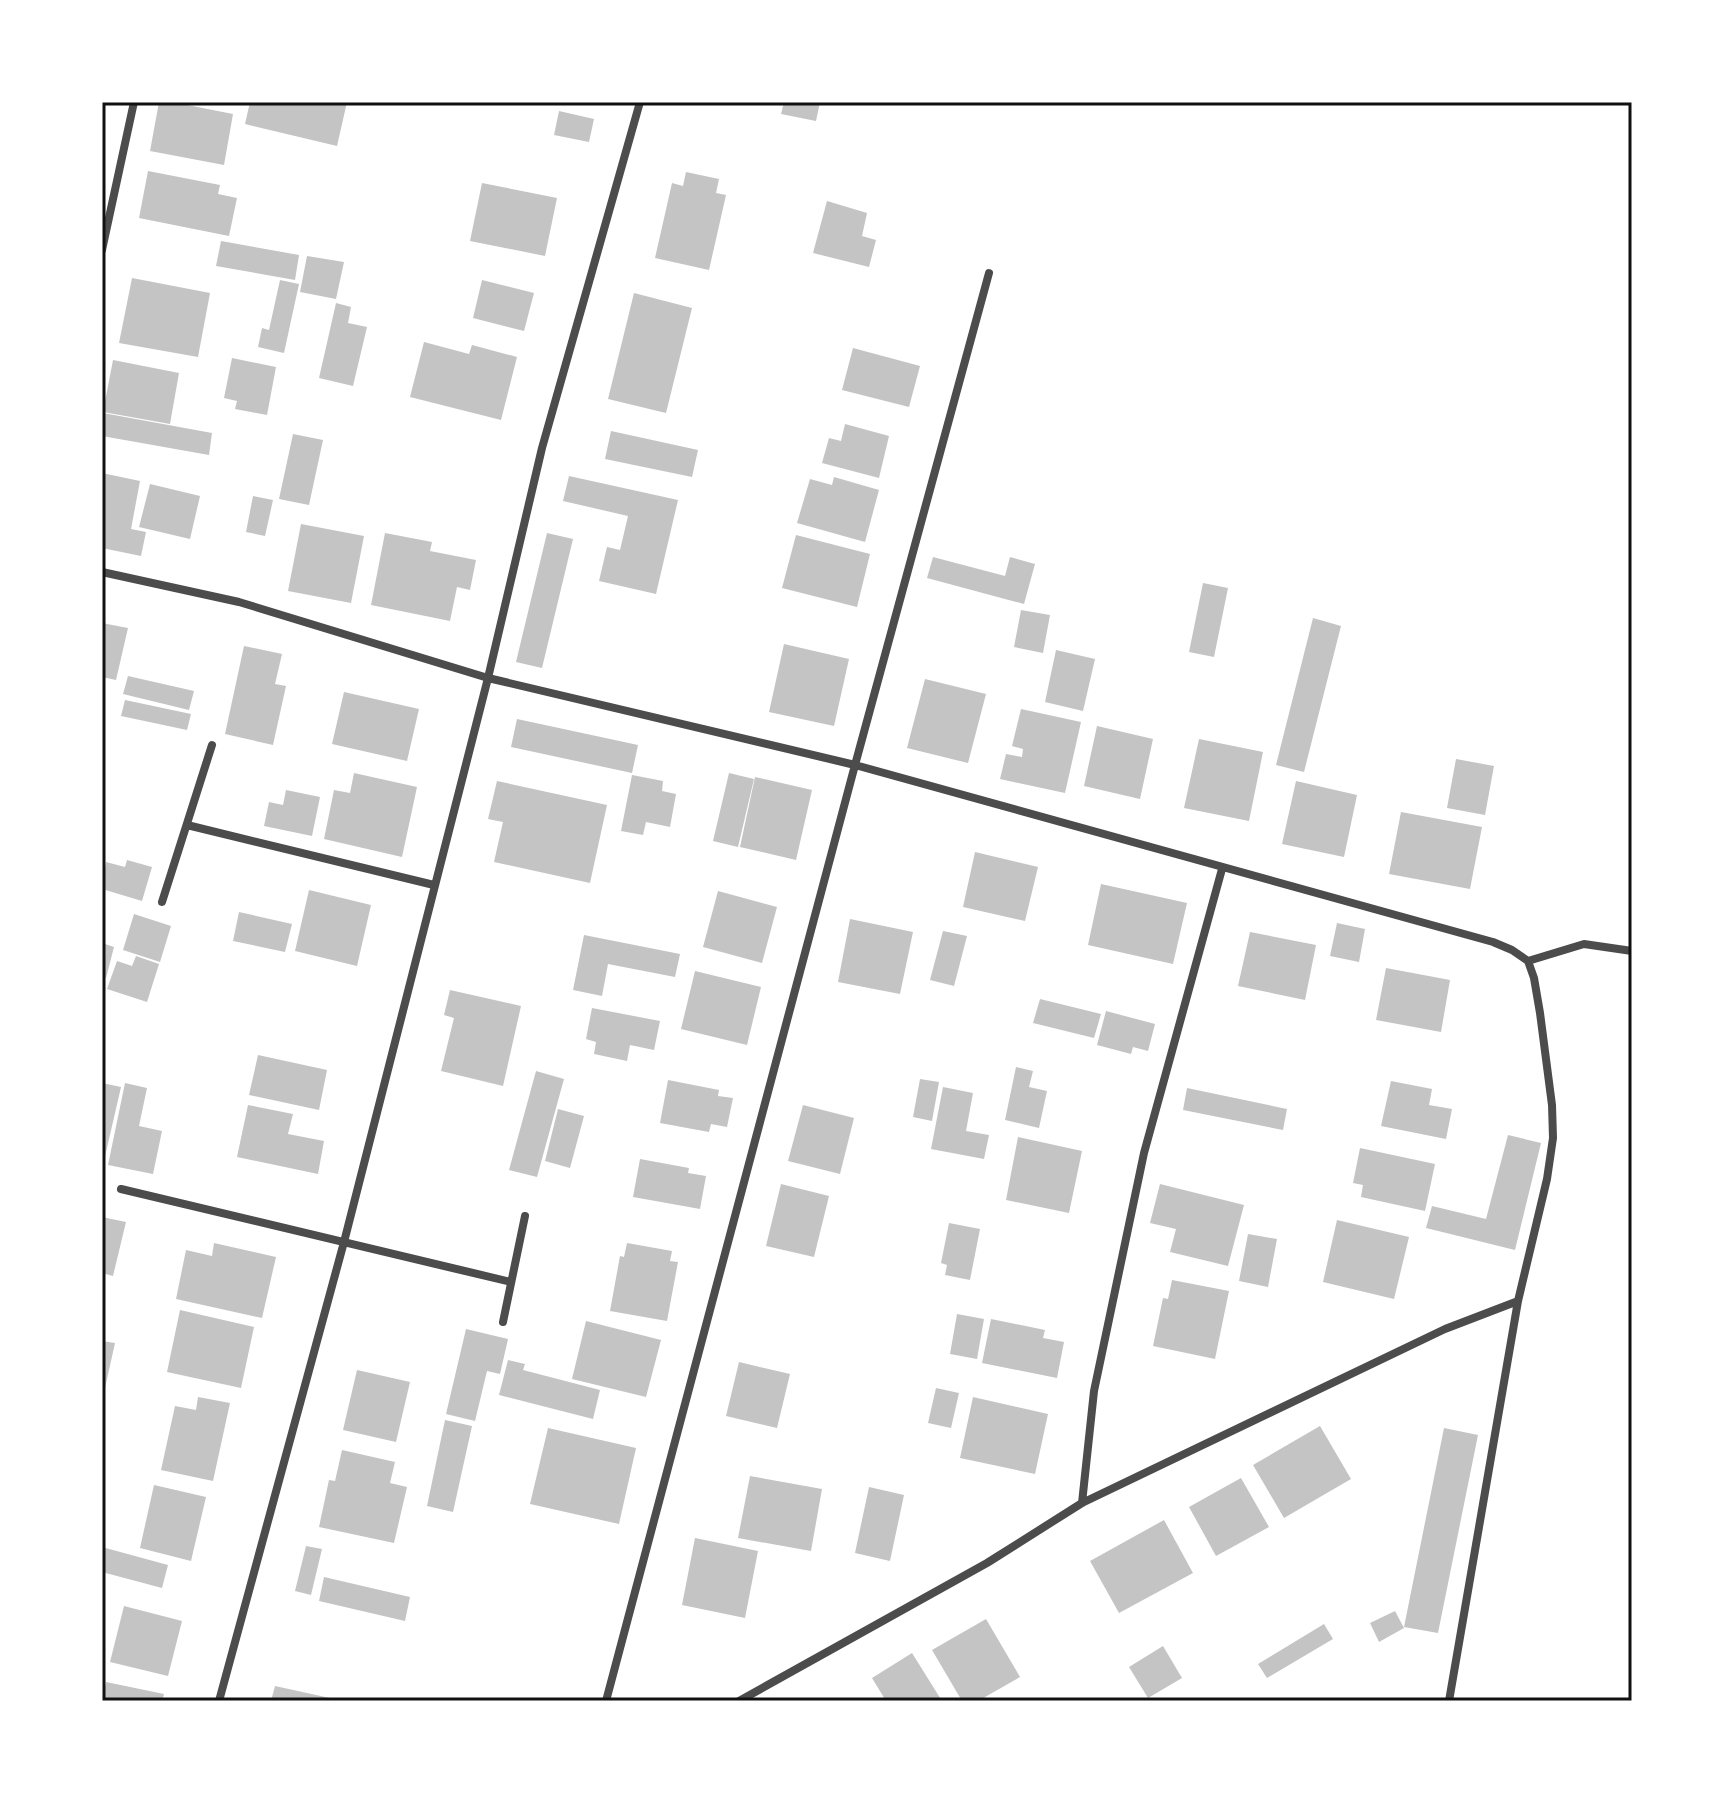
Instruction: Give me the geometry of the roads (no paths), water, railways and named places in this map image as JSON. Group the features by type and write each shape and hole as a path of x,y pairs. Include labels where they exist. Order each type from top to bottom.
{"street":[{"path":"102,250 134,102"},
{"path":"219,1701 344,1242 488,678 542,448 640,102"},
{"path":"606,1701 989,273"},
{"path":"102,572 239,602 488,678 855,765 1493,942 1528,961 1540,1013 1552,1105 1553,1138 1547,1179 1518,1301 1449,1701"},
{"path":"162,902 212,745"},
{"path":"187,825 434,885"},
{"path":"1082,1503 1094,1391 1144,1153 1222,869"},
{"path":"1528,961 1584,944 1632,951"},
{"path":"121,1189 511,1282"},
{"path":"503,1322 525,1216"},
{"path":"739,1701 987,1563 1082,1503 1445,1329 1518,1301"}]}
